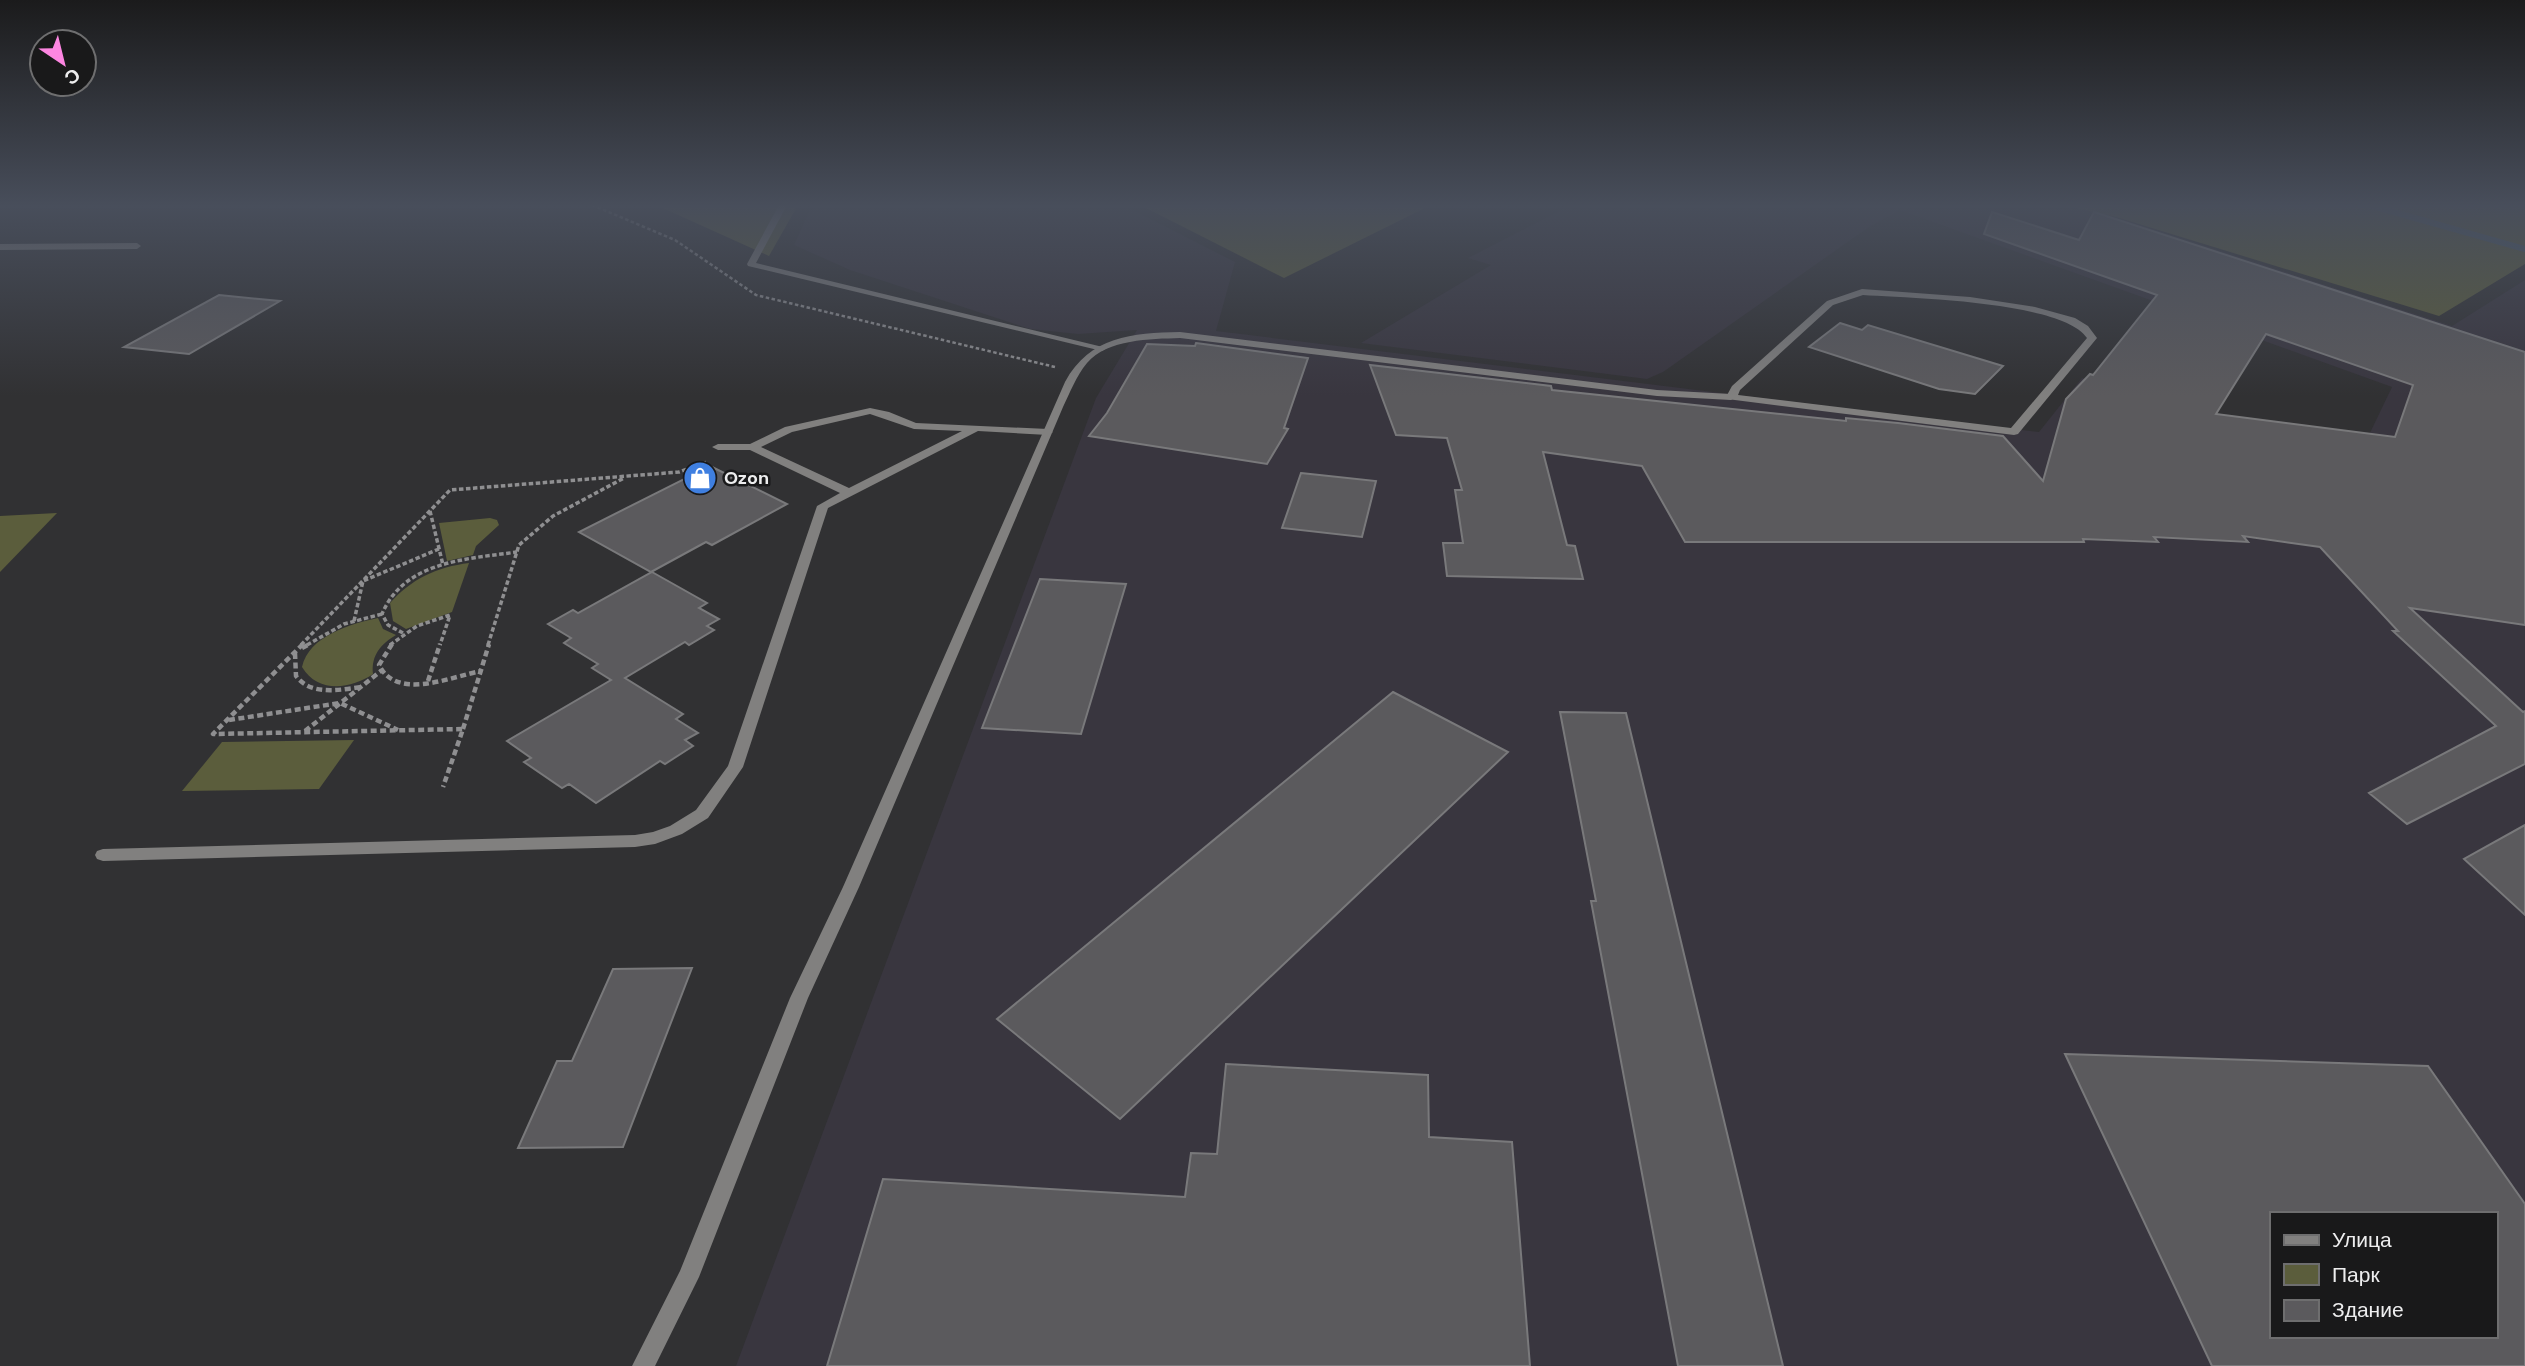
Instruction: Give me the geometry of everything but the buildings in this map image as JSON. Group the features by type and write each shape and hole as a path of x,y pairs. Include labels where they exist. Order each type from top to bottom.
{"street":[{"path":"771,269 1102,348"},
{"path":"643,1366 688,1278 799,998 1048,432 1076,372 1086,357 1102,348 1152,335 1180,335 1657,393 1731,397 2014,432 2092,338 2085,328 2072,320 2035,310 1970,300 1862,292 1830,303 1736,388 1731,397"},
{"path":"752,447 789,429 870,411 886,414 914,426 1048,432"},
{"path":"103,855 635,841 655,838 676,830 702,814 735,767 823,506 976,428"},
{"path":"718,446 752,447 849,493"}],"path":[{"path":"463,729 213,734 450,490 679,472"},
{"path":"443,787 519,545 553,516 627,476"},
{"path":"430,511 443,565"},
{"path":"363,581 439,549"},
{"path":"403,633 388,625 382,614 384,603 408,580 443,565 517,552"},
{"path":"354,621 363,581"},
{"path":"295,652 326,632 382,614"},
{"path":"428,681 450,615 424,622 403,633 385,649 379,665 383,676 399,685 428,681 481,671"},
{"path":"295,652 294,673 299,681 308,687 331,690 361,687"},
{"path":"303,732 381,671"},
{"path":"227,720 340,703 399,731"}],"shaded area":[{"path":"847,269 1233,269 1216,331 2039,432 2082,378 2106,386 2091,401 2369,435 2392,387 2063,269 2276,269 2452,326 2525,280 2525,1366 736,1366 1096,398 1137,330 1078,334 1030,329"},
{"path":"1485,269 1810,269 1663,372 1647,379 1361,343"}],"green space":[{"path":"1266,269 1303,269 1284,278"},
{"path":"2285,269 2517,269 2439,316"},
{"path":"57,513 0,572 0,516"},
{"path":"490,518 497,520 499,525 476,546 473,555 447,561 439,523"},
{"path":"469,563 452,612 406,629 393,621 390,603 407,587 435,571"},
{"path":"378,618 383,629 396,635 378,651 373,674 355,683 335,686 317,682 302,667 306,656 322,639 343,628"},
{"path":"354,740 319,789 182,791 222,742"}],"place":[{"name":"Ozon","path":"700,478"}]}
